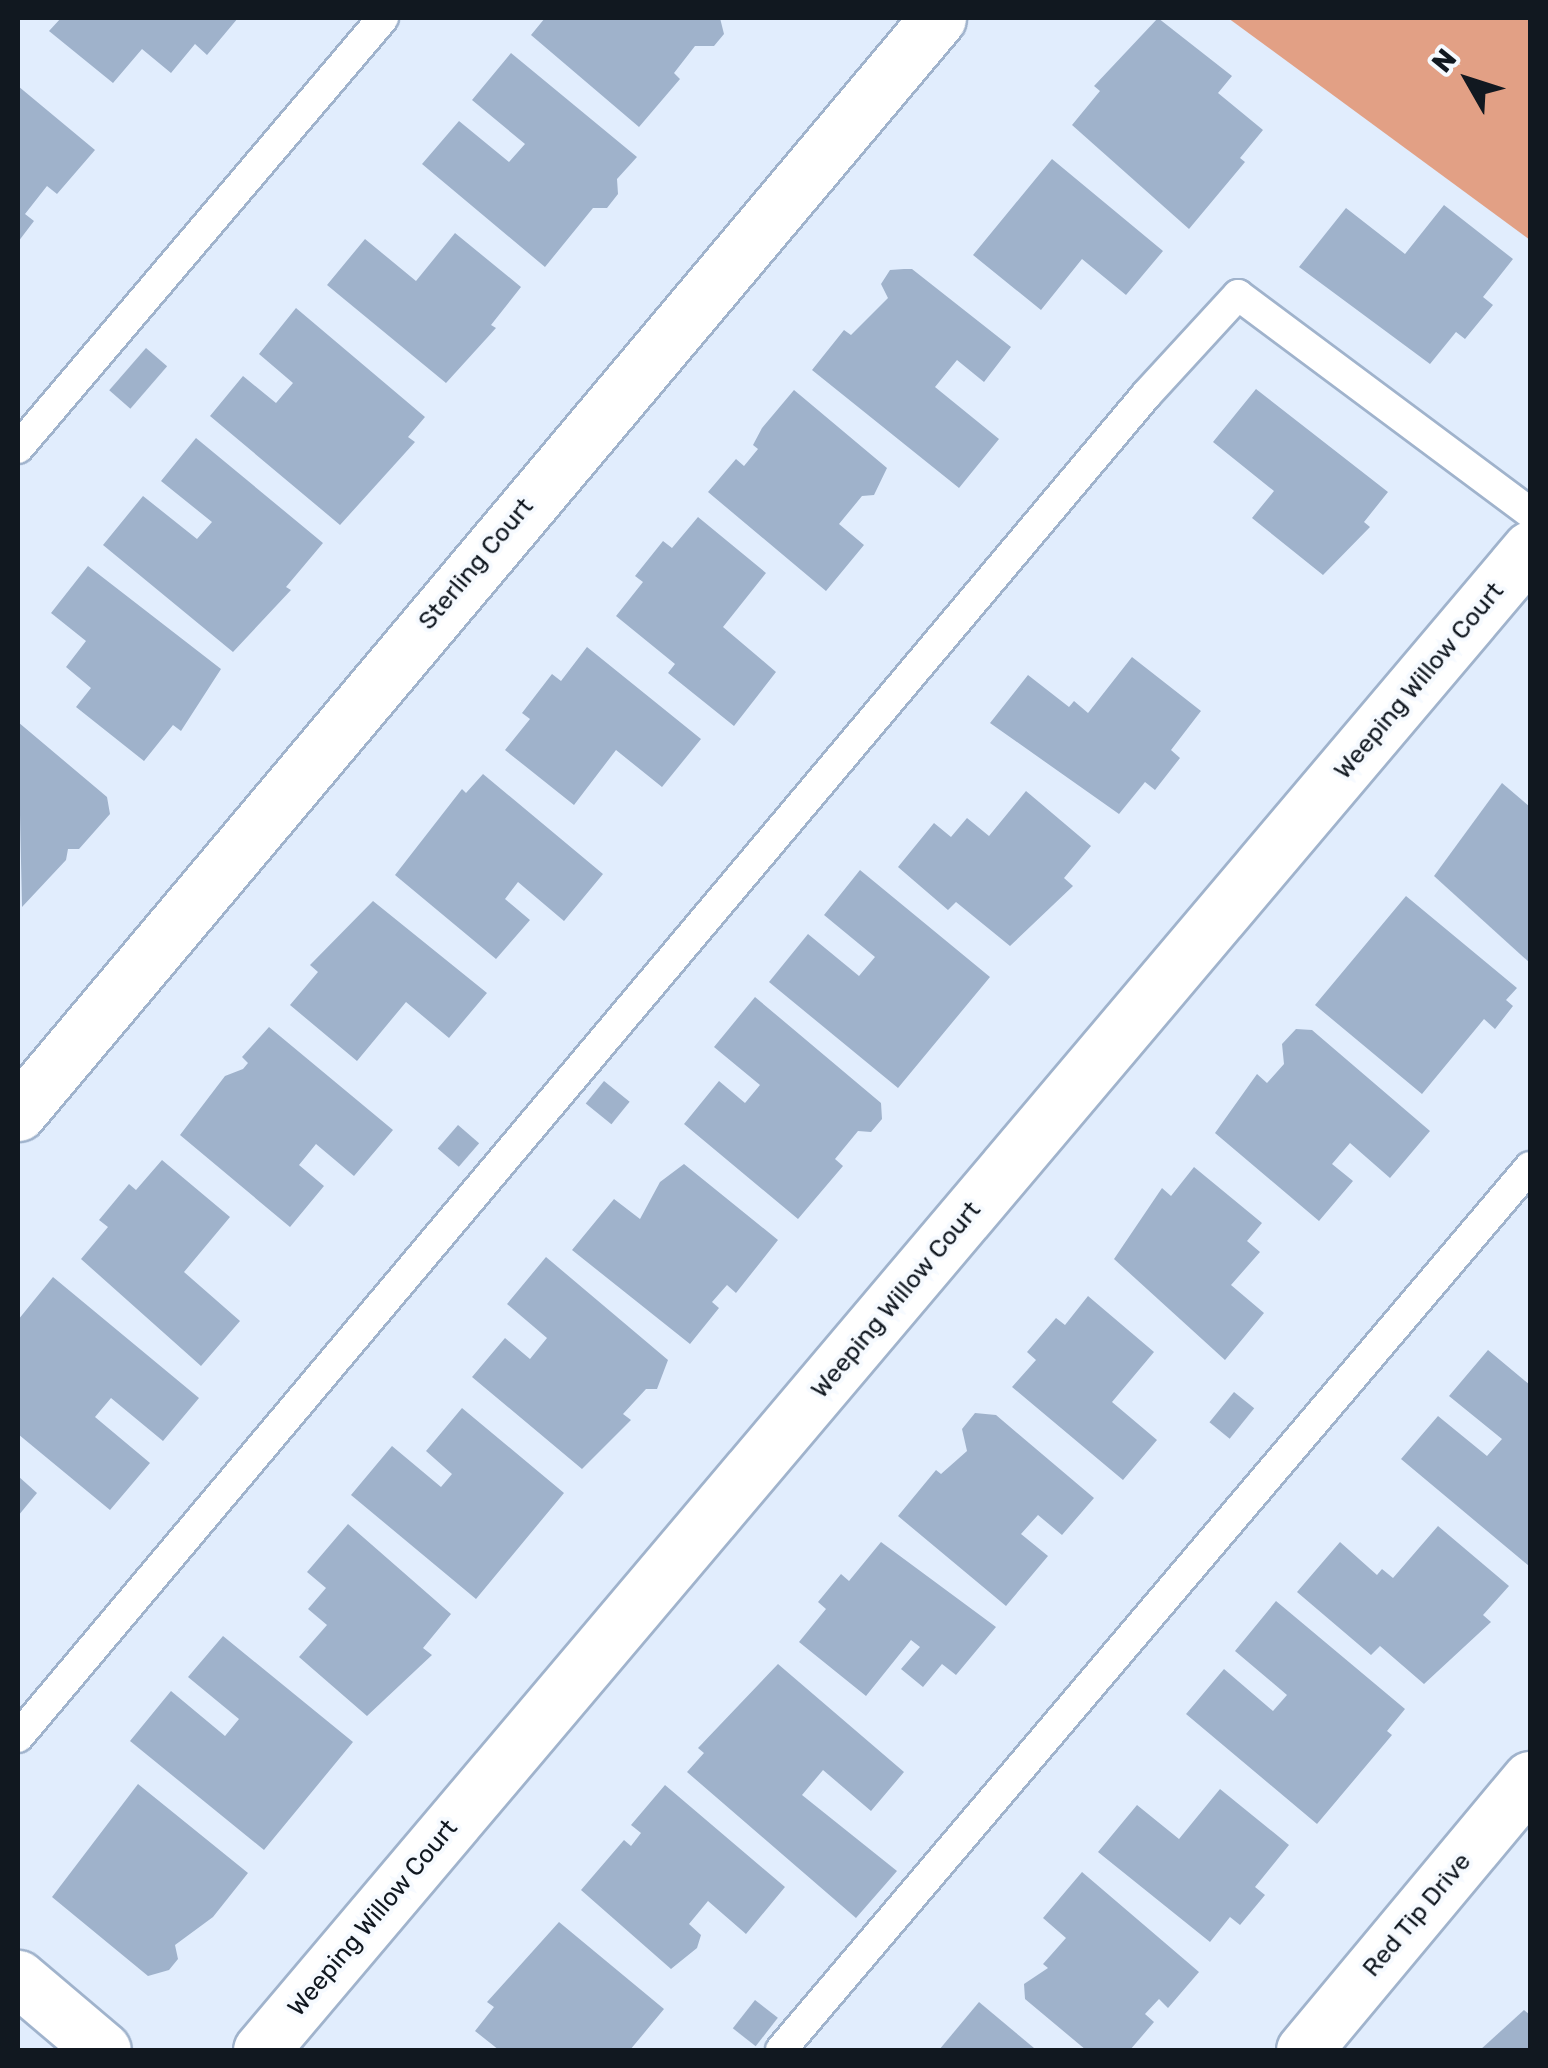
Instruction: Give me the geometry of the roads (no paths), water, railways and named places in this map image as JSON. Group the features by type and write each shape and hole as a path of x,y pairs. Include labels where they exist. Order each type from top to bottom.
{"street":[{"name":"Sterling Court","path":"18,1113 938,18"},
{"name":"Weeping Willow Court","path":"261,2050 1530,548"},
{"name":"Red Tip Drive","path":"1304,2050 1530,1780"},
{"path":"18,1978 103,2050"}],"lane":[{"path":"18,448 383,18"},
{"path":"18,1737 1146,394 1238,295 1530,514"},
{"path":"781,2050 1530,1167"}]}
